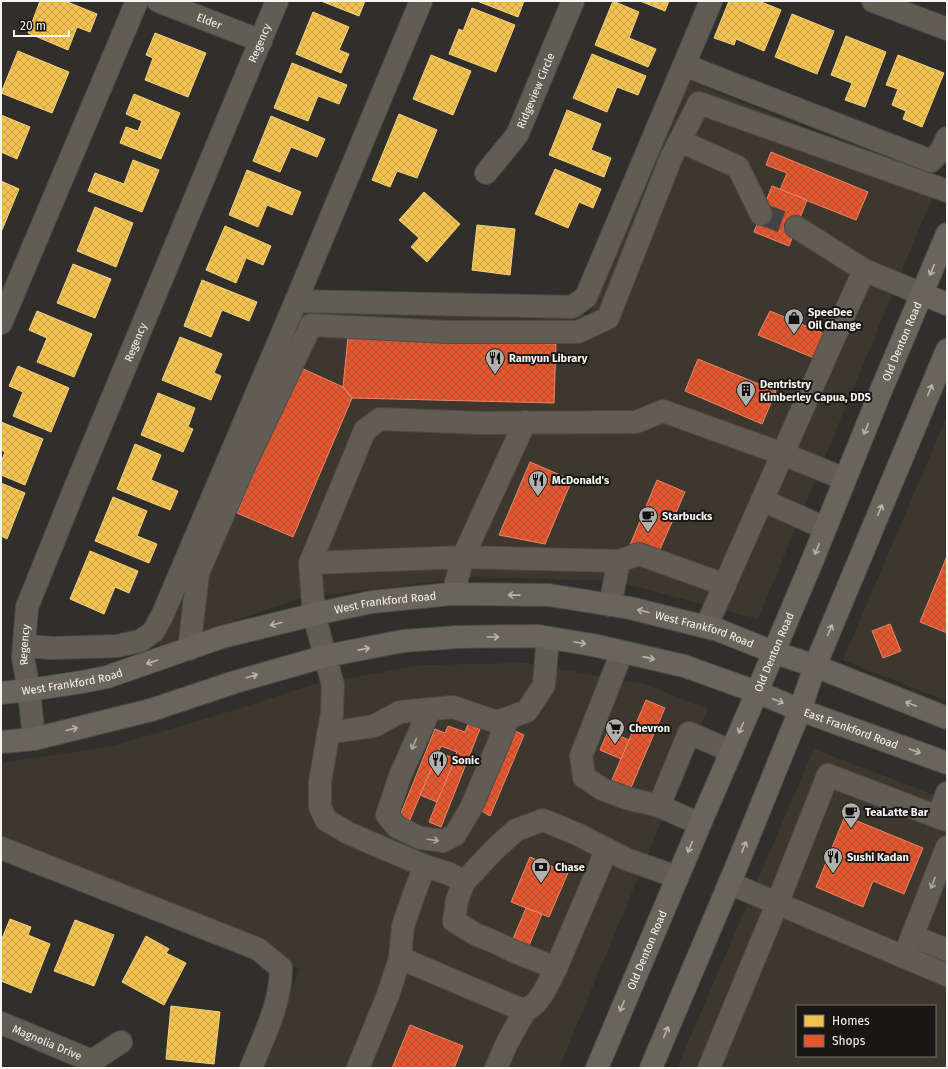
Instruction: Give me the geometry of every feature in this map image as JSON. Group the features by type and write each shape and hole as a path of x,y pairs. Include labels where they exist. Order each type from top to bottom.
{"main road":[{"name":"Old Denton Road","path":"597,1068 757,692 947,234"},
{"path":"922,294 947,304"},
{"path":"651,1068 800,710 814,666 947,350"},
{"name":"West Frankford Road","path":"1,693 82,682 107,677 222,637 314,614 372,602 453,594 549,595 630,608 718,630 773,652"},
{"path":"1,742 34,739 151,710 235,682 326,656 403,641 458,637 538,636 593,645 684,666 757,692"},
{"path":"773,652 814,666 947,718"},
{"name":"East Frankford Road","path":"757,692 800,710 947,763"}],"street":[{"path":"1,323 137,1"},
{"name":"Elder","path":"158,1 261,41"},
{"name":"Regency","path":"34,739 29,690 23,658 27,607 80,475 278,1"},
{"path":"24,646 53,648 117,646 140,641 153,632 162,616 296,301 421,1"},
{"name":"Ridgeview Circle","path":"486,173 517,135 573,1"},
{"path":"296,301 572,307 586,297 711,1"},
{"path":"873,1 947,30"},
{"path":"684,65 932,161 941,151 947,138"},
{"path":"189,649 198,573 246,462 311,325 447,332 578,332 608,318 671,158 699,103 947,191"},
{"path":"680,141 738,167 761,214"},
{"path":"796,227 864,270 922,294"},
{"path":"706,627 864,270"},
{"path":"464,882 450,874 426,866 348,833 326,820 320,807 320,782 332,713 333,685 314,614 310,563 365,430 380,419 482,422 636,422 663,411 783,454 845,479"},
{"path":"453,594 463,557 525,422"},
{"path":"762,500 825,528"},
{"path":"310,563 463,557 619,561 639,554 725,586"},
{"path":"610,605 619,561"},
{"path":"328,733 374,726 400,712 430,708 453,706 497,722 528,711 544,685 548,638"},
{"path":"622,652 581,756 584,777 602,789 620,796 659,806 700,824"},
{"path":"430,708 400,776 387,815 397,827 420,838 443,841 455,835 471,808 504,729 506,719"},
{"path":"659,806 689,733 731,751"},
{"path":"709,1068 828,776 942,818 947,793"},
{"path":"556,968 476,934 454,921 457,900 464,882 494,850 516,830 543,820 577,834 626,859 677,877"},
{"path":"904,957 947,847"},
{"path":"1,848 258,949 281,968 281,982 273,1012 251,1068"},
{"path":"496,1068 507,1043 525,1011 536,1003 544,992 556,968 607,849"},
{"path":"358,1068 388,995 400,958 403,926 426,866"},
{"path":"729,883 947,975"},
{"path":"912,936 947,950"},
{"path":"400,958 525,1011"},
{"name":"Magnolia Drive","path":"1,1023 93,1065 121,1042"}],"shaded area":[{"path":"686,80 939,181 758,619 615,581 471,577 301,598 158,647 300,310 589,315"},
{"path":"947,416 947,701 843,660"},
{"path":"525,663 644,684 708,709 559,1068 258,1068 300,969 1,845 1,763 113,746 215,716 315,684 423,665"},
{"path":"814,749 947,800 947,1068 677,1068"}],"building: Homes":[{"path":"40,1 65,1 97,14 90,32 77,27 68,50 28,33"},
{"path":"321,1 365,1 359,16"},
{"path":"477,1 524,1 518,17"},
{"path":"613,1 639,12 629,38 656,49 648,67 595,45"},
{"path":"640,1 669,1 665,11"},
{"path":"729,1 759,1 781,10 764,51 736,39 734,45 714,38"},
{"path":"472,8 515,25 496,72 449,54 459,29 463,31"},
{"path":"313,12 349,27 339,50 349,54 341,73 296,54"},
{"path":"792,14 834,31 817,74 775,57"},
{"path":"155,33 206,53 188,97 145,80 153,58 146,55"},
{"path":"846,36 886,52 865,107 845,100 852,83 831,75"},
{"path":"18,51 69,72 52,113 1,93"},
{"path":"592,54 646,76 638,95 617,87 607,112 573,98"},
{"path":"431,55 471,71 453,115 413,99"},
{"path":"898,55 944,73 922,127 903,119 906,111 892,105 898,89 886,85"},
{"path":"292,63 347,85 339,104 318,96 308,121 274,108"},
{"path":"134,94 180,113 161,159 120,143 126,127 138,131 142,121 126,114"},
{"path":"567,110 601,124 591,150 611,158 604,177 549,155"},
{"path":"399,114 437,130 417,178 397,171 390,187 372,180"},
{"path":"1,115 30,127 17,159 1,152"},
{"path":"271,116 325,139 317,157 291,147 280,172 253,161"},
{"path":"133,160 159,170 142,212 88,191 95,173 124,184"},
{"path":"555,169 601,189 593,208 579,202 568,228 535,214"},
{"path":"247,170 301,192 292,215 267,205 258,227 229,215"},
{"path":"1,181 19,189 2,230 1,229"},
{"path":"424,192 460,224 427,262 411,247 419,238 399,220"},
{"path":"95,207 133,223 116,267 77,251"},
{"path":"477,225 515,229 510,275 472,270"},
{"path":"225,226 271,246 263,265 246,258 236,283 206,270"},
{"path":"73,264 111,279 95,318 57,303"},
{"path":"202,280 257,302 249,321 222,310 211,337 184,326"},
{"path":"37,311 92,334 74,377 37,362 47,338 29,330"},
{"path":"180,337 222,354 214,373 221,376 211,400 162,380"},
{"path":"18,366 69,388 51,432 13,416 23,392 9,386"},
{"path":"158,393 195,408 188,427 193,429 183,452 141,435"},
{"path":"1,422 43,439 25,485 1,475 1,462 5,452 1,450"},
{"path":"135,444 161,455 151,480 178,491 170,510 117,489"},
{"path":"1,483 25,493 7,539 1,536"},
{"path":"113,497 147,511 137,536 157,544 149,563 95,541"},
{"path":"90,551 138,571 129,593 115,587 104,614 70,599"},
{"path":"10,919 31,927 28,935 50,944 31,993 1,981 1,941"},
{"path":"75,920 114,935 94,986 54,971"},
{"path":"146,936 169,949 166,953 186,963 164,1005 122,982"},
{"path":"171,1006 220,1012 214,1064 166,1059"}],"building: Shops":[{"path":"771,152 868,192 856,220 780,190 787,173 766,165"},
{"path":"772,186 807,200 789,246 754,232"},
{"name":"SpeeDee Oil Change","path":"770,311 830,336 819,360 758,335"},
{"path":"348,337 556,344 554,403 352,398 343,387"},
{"name":"Dentristry Kimberley Capua, DDS","path":"698,359 776,391 762,424 685,391"},
{"path":"299,367 343,387 352,398 293,537 237,513"},
{"path":"530,462 572,480 545,544 499,535"},
{"path":"657,480 685,492 655,561 628,550"},
{"path":"947,556 947,633 920,622"},
{"path":"890,624 901,651 883,658 872,631"},
{"name":"Chevron","path":"646,700 665,708 630,790 611,782"},
{"path":"468,724 480,729 441,827 429,822 457,752 441,746 409,822 399,818 435,729 445,733 448,726 465,732"},
{"path":"513,730 524,735 490,816 480,810"},
{"name":"Chevron","path":"608,731 629,740 621,759 600,750"},
{"name":"Sonic","path":"439,752 455,759 437,802 420,795"},
{"path":"845,816 923,848 904,894 873,881 863,907 816,887"},
{"name":"Chase","path":"530,857 568,873 549,917 511,902"},
{"path":"526,908 542,914 528,948 512,941"},
{"path":"410,1025 463,1046 454,1068 392,1068"}],"tunnel":[{"path":"761,214 796,227"}],"place":[{"name":"SpeeDee Oil Change","path":"794,335"},
{"name":"Ramyun Library","path":"495,375"},
{"name":"Dentristry Kimberley Capua, DDS","path":"746,407"},
{"name":"McDonald's","path":"538,497"},
{"name":"Starbucks","path":"648,533"},
{"name":"Chevron","path":"615,745"},
{"name":"Sonic","path":"438,777"},
{"name":"TeaLatte Bar","path":"851,829"},
{"name":"Sushi Kadan","path":"833,874"},
{"name":"Chase","path":"541,884"}]}
